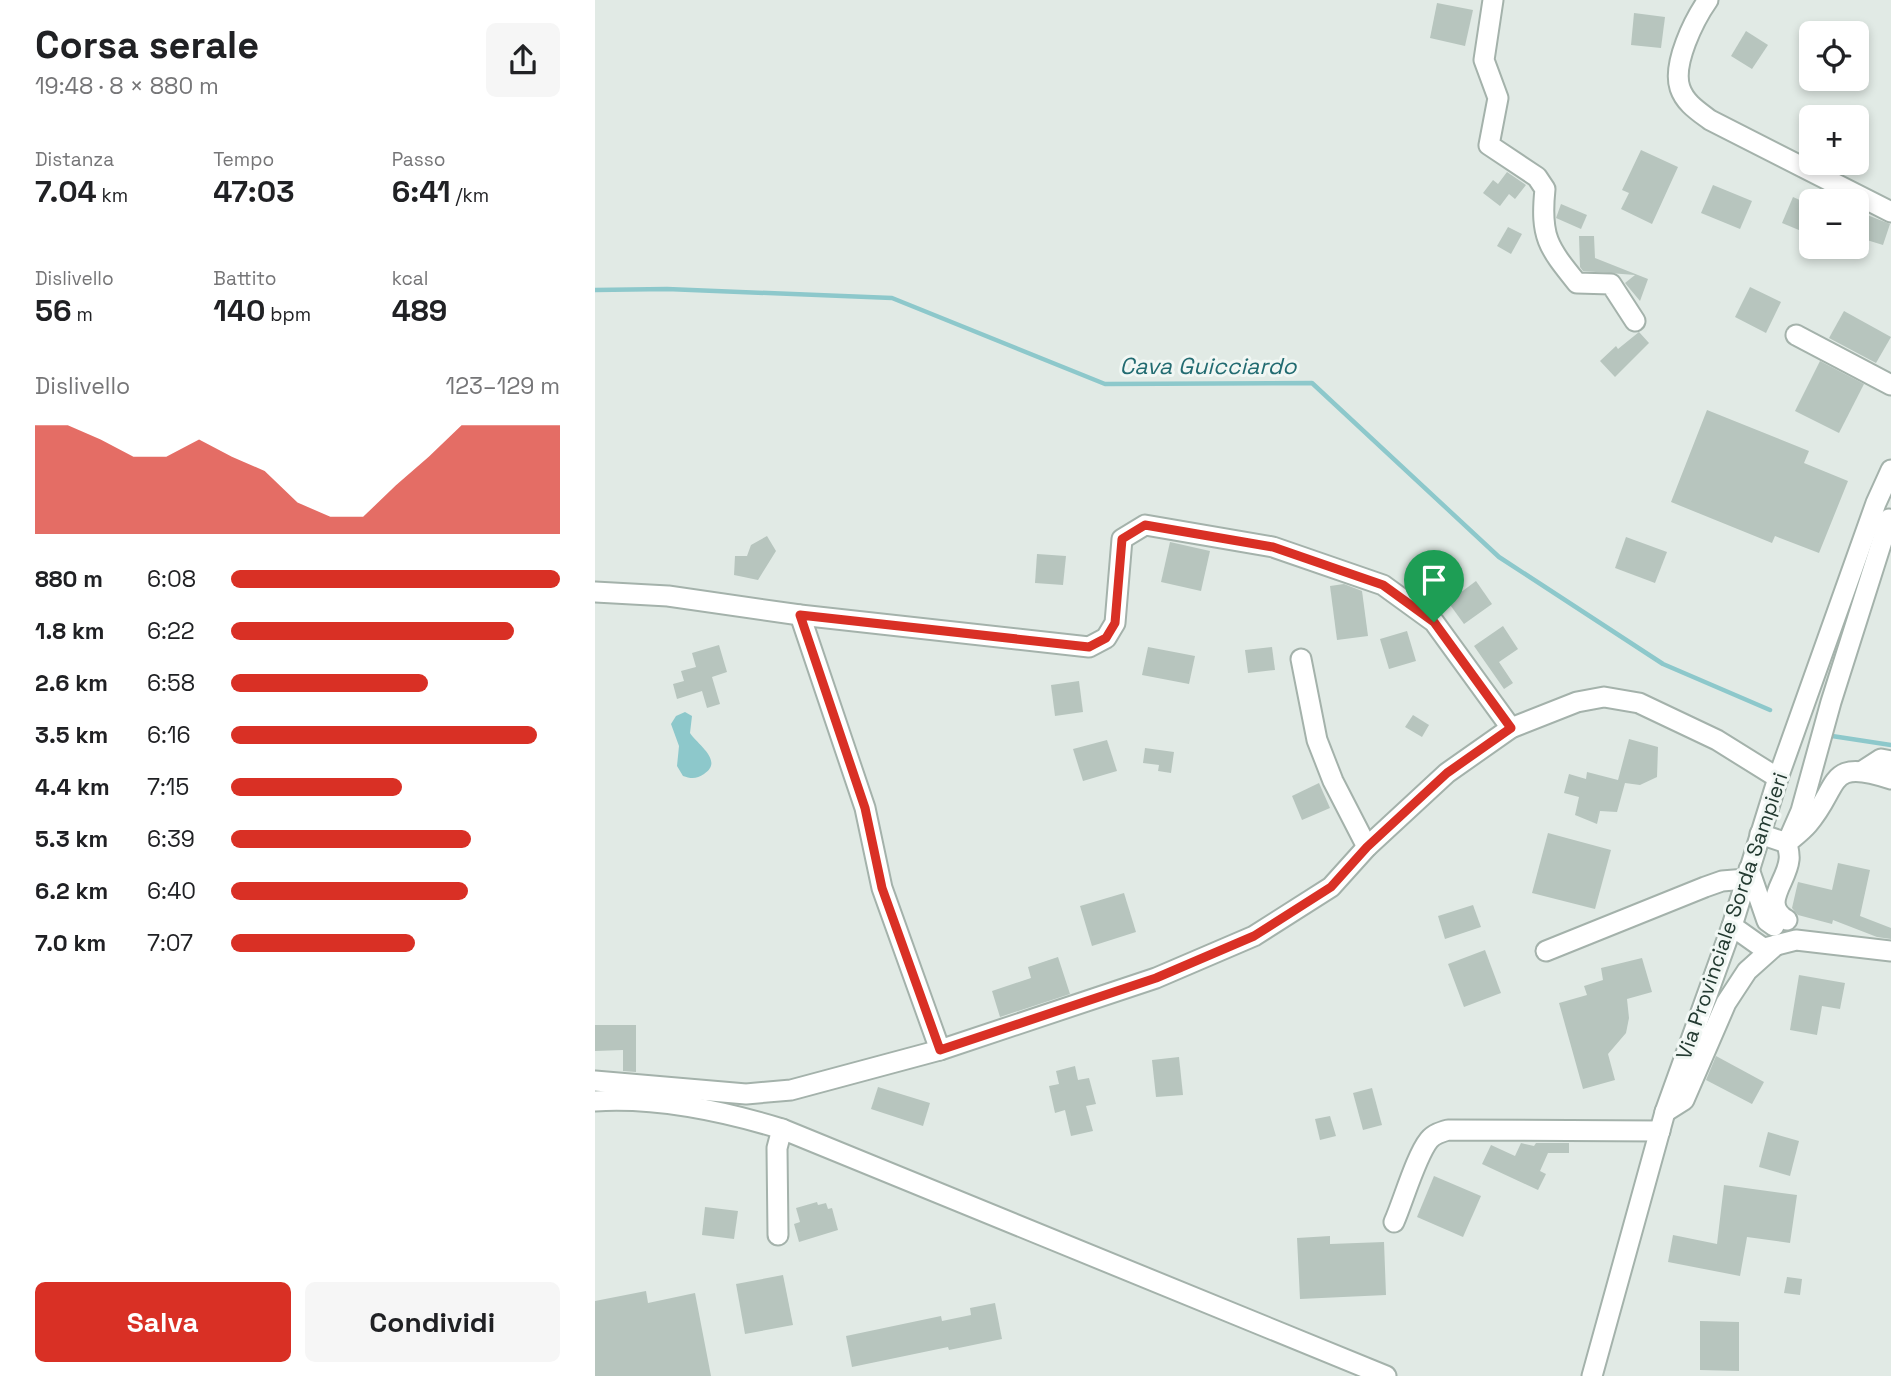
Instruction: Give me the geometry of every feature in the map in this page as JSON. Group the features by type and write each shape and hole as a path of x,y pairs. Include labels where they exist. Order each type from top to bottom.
{"street":[{"path":"1493,0 1484,60 1498,98 1489,145 1537,177 1545,189 1542,219 1550,249 1577,283 1611,284 1635,321"},
{"path":"1702,2 1686,43 1678,80 1686,99 1694,108 1710,120 1891,212"},
{"path":"1796,335 1891,385"},
{"name":"Via Provinciale Sorda Sampieri","path":"1591,1374 1662,1121 1732,926 1778,778 1875,503 1890,474"},
{"path":"1777,920 1779,915 1775,896 1789,861 1787,843 1801,811 1831,702 1889,519"},
{"path":"595,592 668,596 800,615 1089,647 1106,638 1115,623 1122,539 1145,525 1273,547 1383,585 1434,622 1511,728"},
{"path":"800,615 865,808 882,888 940,1050"},
{"path":"1301,659 1317,740 1333,781 1367,847"},
{"path":"595,1081 746,1094 812,1085 940,1050 1156,978 1254,936 1331,887 1367,847 1447,773 1511,728 1577,702 1604,697 1639,703 1717,740 1778,778"},
{"path":"1864,770 1881,759 1891,761"},
{"path":"1787,843 1809,823 1829,787 1845,772 1864,770 1891,779"},
{"path":"1759,834 1787,843"},
{"path":"1546,951 1705,887 1748,874 1777,920 1795,940"},
{"path":"1732,926 1777,920"},
{"path":"1732,926 1770,946"},
{"path":"1707,993 1726,974 1770,946 1795,940 1891,951"},
{"path":"1394,1222 1422,1152 1429,1140 1437,1134 1448,1130 1662,1121 1684,1100 1726,1003 1747,971 1770,946"},
{"path":"595,1101 669,1105 736,1115 782,1129 1386,1376"},
{"path":"778,1235 777,1148 782,1129"}],"water":[{"path":"685,712 692,716 690,733 707,753 711,764 704,774 696,778 683,776 677,766 679,746 671,724 676,716"}],"building":[{"path":"1437,3 1473,10 1465,46 1430,38"},
{"path":"1634,13 1665,17 1661,48 1631,45"},
{"path":"1746,31 1768,45 1752,69 1731,56"},
{"path":"1641,150 1678,167 1652,224 1621,209 1629,193 1622,190"},
{"path":"1507,172 1526,185 1515,199 1509,194 1500,206 1483,193 1493,180 1498,184"},
{"path":"1713,185 1752,201 1740,229 1701,213"},
{"path":"1793,197 1799,200 1799,230 1782,223"},
{"path":"1561,204 1587,215 1581,229 1556,218"},
{"path":"1869,216 1890,224 1883,245 1869,241"},
{"path":"1508,227 1522,234 1511,254 1497,246"},
{"path":"1579,236 1594,236 1595,258 1648,279 1640,301 1625,283 1635,275 1583,271 1580,267"},
{"path":"1750,287 1781,302 1766,333 1735,317"},
{"path":"1844,311 1891,337 1876,363 1829,338"},
{"path":"1639,332 1649,343 1615,377 1600,361 1616,346 1618,349"},
{"path":"1820,361 1864,384 1839,433 1795,411"},
{"path":"1707,410 1809,451 1804,463 1848,481 1819,553 1775,536 1772,543 1671,502"},
{"path":"767,536 776,551 758,580 734,575 735,556 747,556 751,545"},
{"path":"1626,537 1667,552 1655,583 1615,568"},
{"path":"1170,542 1210,551 1201,591 1161,582"},
{"path":"1037,554 1066,556 1063,585 1035,583"},
{"path":"1476,581 1492,604 1464,624 1448,602"},
{"path":"1344,584 1362,591 1368,636 1337,640 1330,586"},
{"path":"1503,626 1518,649 1499,662 1513,683 1504,689 1474,646"},
{"path":"1407,631 1416,661 1389,669 1380,639"},
{"path":"719,645 727,672 712,677 720,704 707,708 702,691 677,699 673,684 684,681 681,671 696,667 692,653"},
{"path":"1148,647 1195,656 1189,684 1142,675"},
{"path":"1272,647 1275,670 1248,673 1245,650"},
{"path":"1079,681 1083,712 1055,716 1051,685"},
{"path":"1413,715 1429,725 1422,737 1405,727"},
{"path":"1629,739 1658,747 1657,777 1640,785 1625,783 1617,812 1600,811 1597,824 1575,815 1579,797 1564,793 1569,774 1586,779 1587,772 1618,780"},
{"path":"1107,740 1117,771 1083,781 1073,749"},
{"path":"1145,748 1174,752 1171,773 1158,771 1159,765 1143,763"},
{"path":"1319,783 1330,808 1302,820 1292,796"},
{"path":"1548,833 1611,850 1595,909 1532,893"},
{"path":"1838,863 1870,870 1860,916 1891,928 1891,939 1877,937 1833,920 1832,924 1798,915 1792,908 1798,882 1832,890"},
{"path":"1124,893 1136,932 1092,946 1080,906"},
{"path":"1473,905 1481,927 1445,939 1438,916"},
{"path":"1485,950 1501,993 1464,1007 1448,964"},
{"path":"1058,957 1070,994 1000,1017 992,991 1031,978 1028,967"},
{"path":"1642,958 1652,992 1627,999 1629,1018 1626,1033 1608,1054 1615,1080 1583,1089 1559,1003 1587,995 1584,986 1603,980 1601,968"},
{"path":"1799,975 1845,983 1840,1009 1822,1006 1817,1035 1790,1030"},
{"path":"595,1025 636,1025 636,1072 623,1071 623,1050 595,1051"},
{"path":"1716,1056 1764,1082 1752,1104 1706,1080"},
{"path":"1179,1057 1183,1095 1156,1097 1152,1060"},
{"path":"1075,1066 1078,1080 1089,1078 1096,1104 1086,1106 1093,1131 1071,1136 1065,1110 1055,1113 1049,1086 1059,1084 1056,1071"},
{"path":"878,1087 930,1103 923,1126 871,1109"},
{"path":"1372,1088 1382,1125 1363,1130 1353,1093"},
{"path":"1330,1116 1336,1136 1320,1140 1315,1119"},
{"path":"1768,1132 1799,1141 1790,1176 1759,1167"},
{"path":"1521,1143 1534,1146 1536,1143 1569,1143 1569,1153 1548,1153 1540,1171 1546,1174 1538,1190 1482,1164 1491,1145 1515,1156"},
{"path":"1434,1176 1481,1196 1463,1237 1417,1217"},
{"path":"1724,1185 1797,1195 1790,1243 1747,1237 1740,1276 1668,1262 1673,1235 1717,1244"},
{"path":"817,1202 818,1205 826,1203 828,1209 832,1208 838,1230 799,1242 794,1224 800,1222 796,1208"},
{"path":"705,1207 738,1211 734,1239 702,1235"},
{"path":"1330,1236 1330,1244 1384,1242 1386,1295 1300,1299 1297,1238"},
{"path":"783,1275 793,1325 745,1334 736,1284"},
{"path":"1787,1277 1802,1279 1800,1295 1784,1293"},
{"path":"646,1291 648,1303 695,1293 711,1376 595,1376 595,1301"},
{"path":"995,1303 1002,1339 852,1367 846,1336 941,1316 942,1321 971,1315 970,1308"},
{"path":"1700,1321 1739,1322 1739,1371 1700,1370"}],"waterway":[{"name":"Cava Guicciardo","path":"595,290 667,289 892,298 1105,384 1312,383 1499,557 1663,664 1770,710"},
{"name":"Cava Guicciardo","path":"1832,736 1891,745"}],"route":[{"path":"1145,525 1273,547 1383,585 1434,622 1511,728 1447,773 1367,847 1331,887 1254,936 1156,978 940,1050 882,888 865,808 800,615 1089,647 1106,638 1115,623 1122,539 1145,525"}]}
